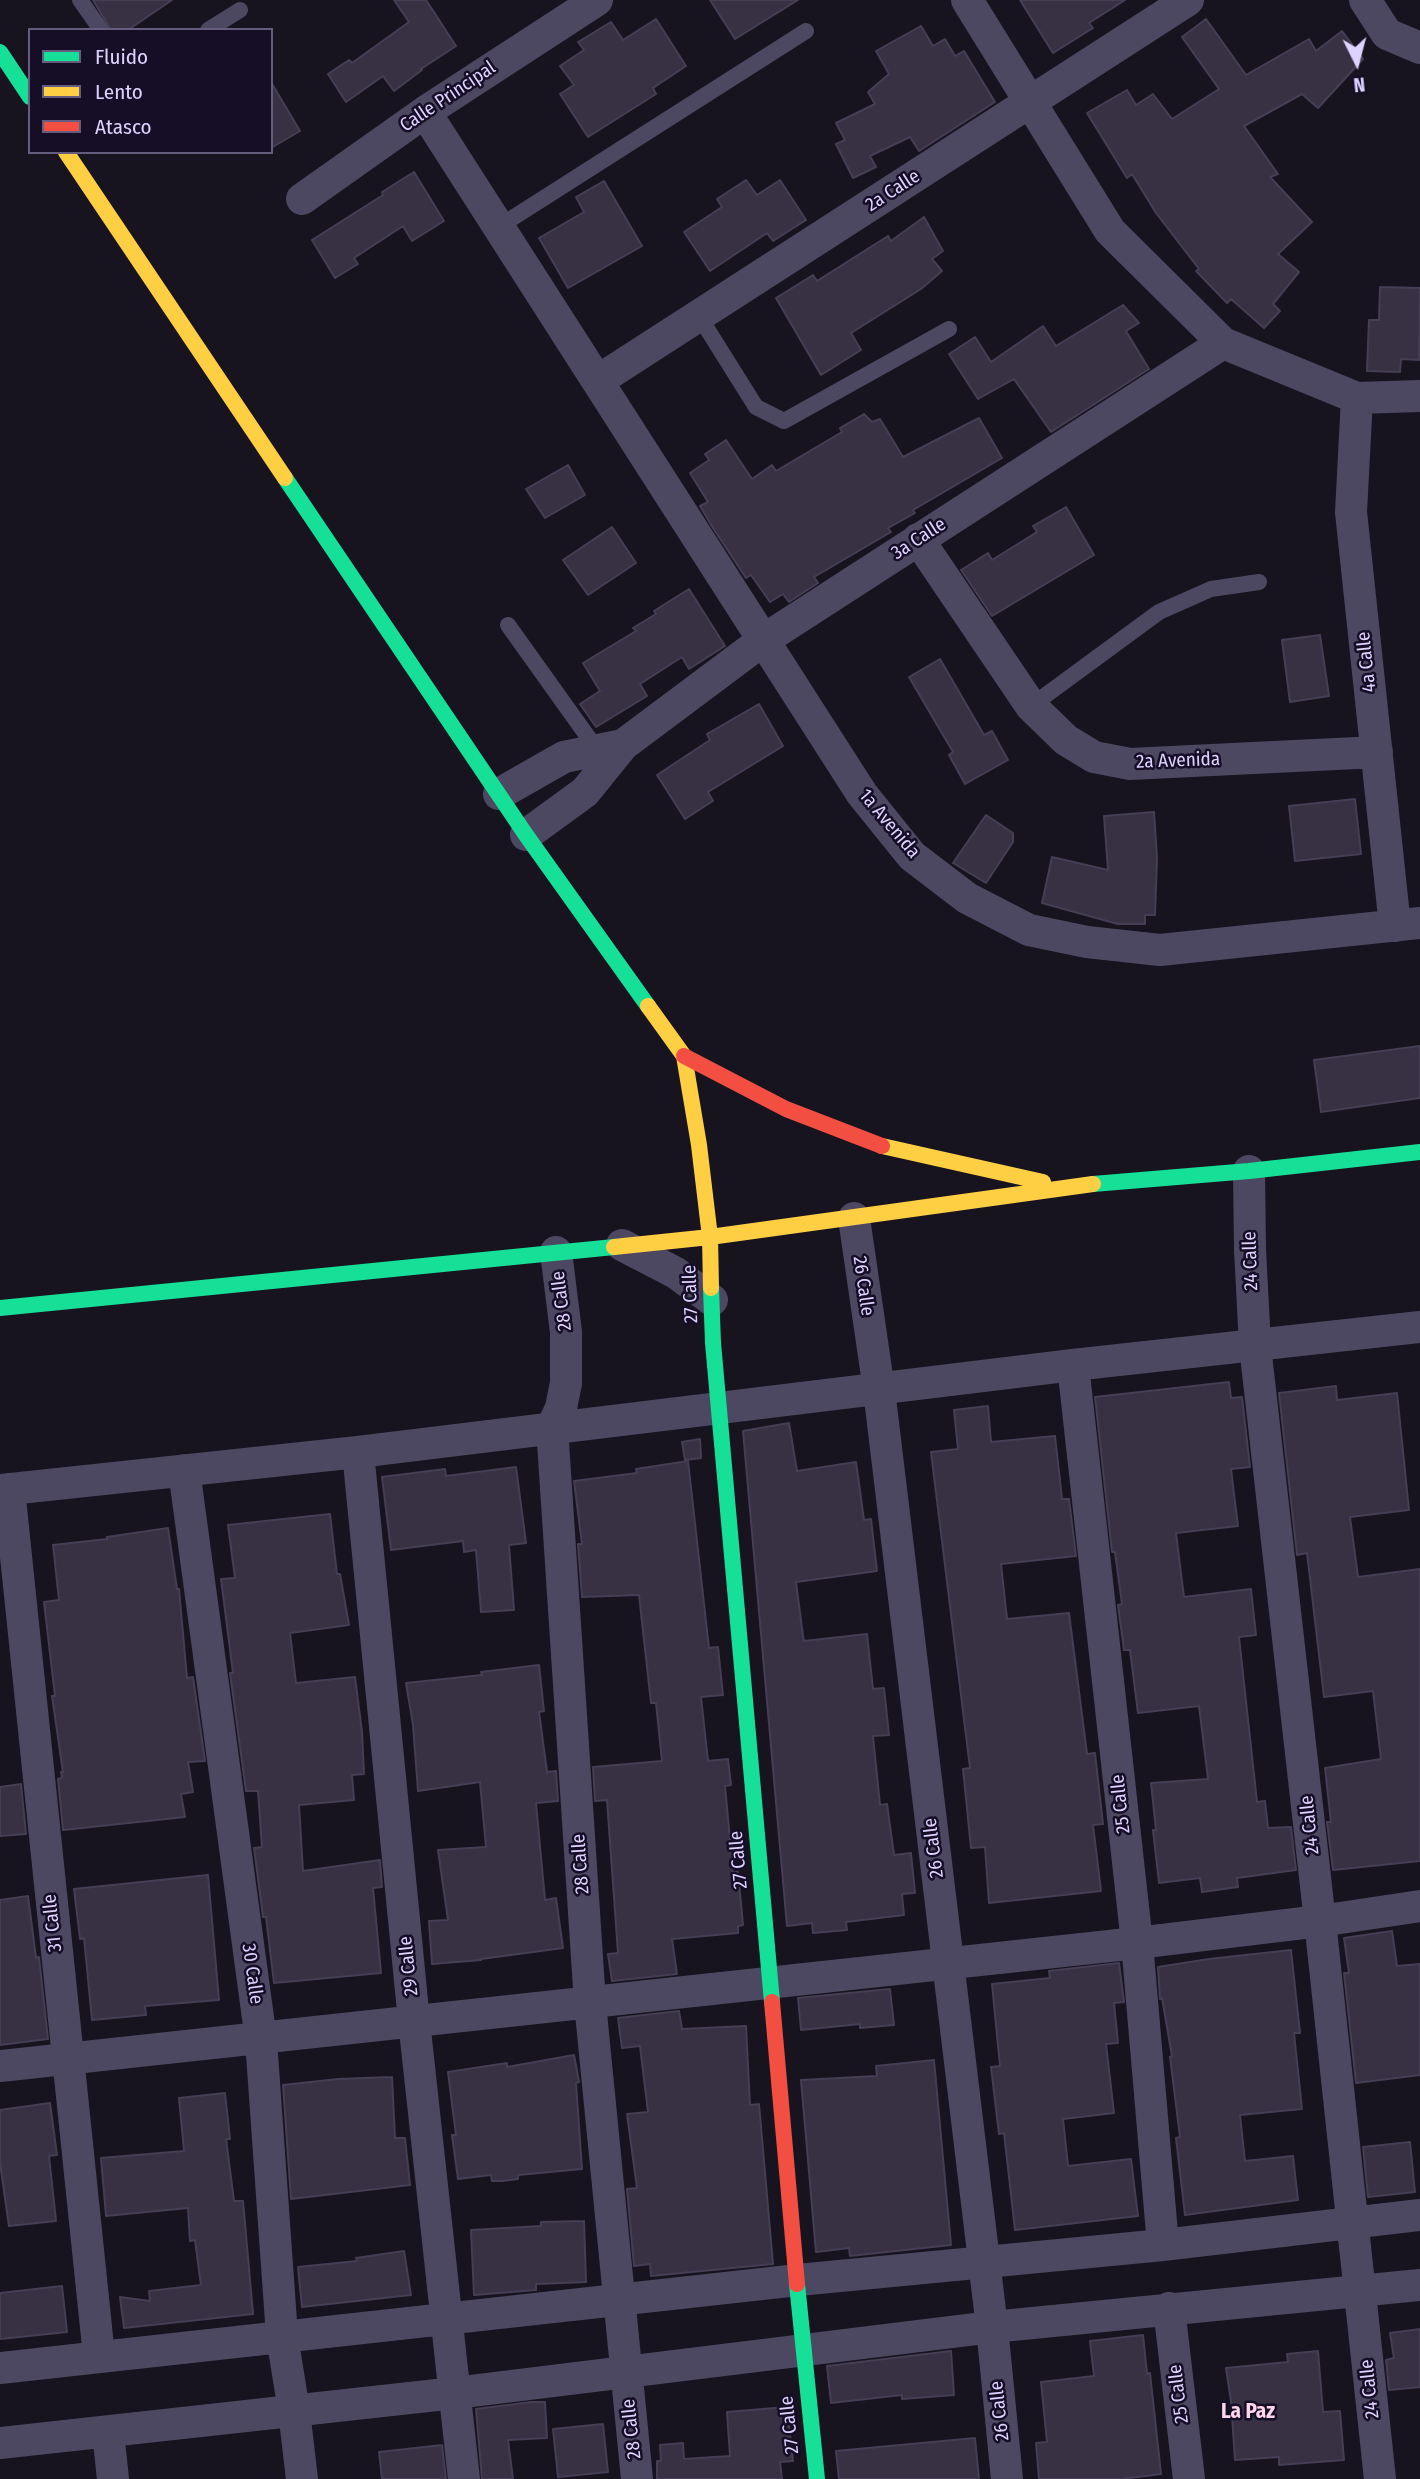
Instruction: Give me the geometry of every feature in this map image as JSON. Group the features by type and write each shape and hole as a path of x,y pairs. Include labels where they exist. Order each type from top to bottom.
{"street":[{"name":"Calle Principal","path":"302,199 425,112 597,0"},
{"path":"967,0 1110,231 1223,342 1357,398 1420,396"},
{"name":"2a Calle","path":"598,380 1188,0"},
{"path":"1365,0 1387,34 1420,48"},
{"path":"0,52 28,94"},
{"name":"1a Avenida","path":"425,112 862,794 912,856 968,898 1029,930 1087,942 1160,950 1407,925"},
{"path":"67,154 526,835 684,1056 786,1109 885,1147 1063,1187"},
{"name":"3a Calle","path":"499,794 564,757 610,748 762,640 1223,342"},
{"name":"4a Calle","path":"1357,398 1351,512 1377,752 1407,925"},
{"name":"2a Avenida","path":"918,539 1031,706 1066,740 1094,757 1130,764 1377,752"},
{"name":"3a Calle","path":"526,835 585,792 610,748"},
{"name":"27 Calle","path":"684,1056 699,1145 710,1237 719,1409 803,2351 817,2479"},
{"path":"0,1308 710,1237 1063,1187 1249,1171 1420,1152"},
{"name":"24 Calle","path":"1249,1171 1255,1346 1380,2479"},
{"name":"26 Calle","path":"853,1218 879,1390 992,2326 1007,2479"},
{"path":"622,1245 676,1273 712,1300"},
{"name":"28 Calle","path":"556,1252 566,1332 566,1383 561,1408 552,1427 590,2003 638,2479"},
{"path":"5,1490 358,1452 1073,1365 1420,1327"},
{"name":"25 Calle","path":"1073,1365 1137,1943 1163,2245"},
{"name":"29 Calle","path":"358,1452 414,2021 464,2479"},
{"name":"30 Calle","path":"184,1470 261,2040 282,2336 302,2479"},
{"name":"31 Calle","path":"5,1490 99,2356"},
{"path":"0,2066 261,2040 1137,1943 1420,1906"},
{"path":"0,2368 798,2280 1163,2245 1420,2215"},
{"path":"0,2443 455,2393 992,2326 1420,2285"},
{"name":"25 Calle","path":"1169,2308 1189,2479"},
{"path":"108,2431 113,2479"}],"lane":[{"path":"80,0 100,28"},
{"path":"211,28 240,10"},
{"path":"500,226 806,31"},
{"path":"699,316 755,407 784,421 949,329"},
{"path":"1031,706 1159,612 1210,589 1259,582"},
{"path":"508,625 610,748"}],"building":[{"path":"93,0 172,0 131,28 110,28"},
{"path":"394,0 426,0 456,46 394,91 383,76 346,102 328,74 349,60 352,63 409,22"},
{"path":"710,0 798,0 735,39"},
{"path":"1020,0 1125,0 1089,23 1093,28 1053,53"},
{"path":"656,19 686,66 653,88 656,94 588,137 560,94 574,85 560,66 584,50 578,42 611,22 623,40"},
{"path":"1206,19 1246,75 1309,39 1316,51 1342,31 1363,59 1318,108 1302,94 1244,126 1278,174 1270,177 1312,222 1278,254 1299,272 1273,304 1280,311 1264,328 1231,299 1227,303 1196,271 1199,269 1156,213 1132,174 1127,178 1087,113 1127,90 1136,105 1153,94 1172,119 1219,89 1182,37"},
{"path":"921,26 933,46 945,39 955,56 964,51 995,102 919,151 910,137 870,156 876,167 853,178 836,144 845,140 836,123 875,104 868,92 889,74 876,51"},
{"path":"273,85 300,131 273,147"},
{"path":"414,172 444,221 412,241 403,226 354,258 358,264 335,278 312,240"},
{"path":"746,180 757,195 780,180 806,220 773,241 767,233 710,271 684,232 722,207 717,199"},
{"path":"604,181 642,246 568,288 539,238 584,212 576,197"},
{"path":"924,217 943,251 932,259 942,271 921,289 851,333 861,350 821,375 776,298 813,275 817,281 888,236 891,241"},
{"path":"1380,287 1420,288 1419,360 1401,359 1400,372 1367,371 1369,320 1379,320"},
{"path":"1123,305 1139,323 1126,331 1149,369 1051,432 1014,379 978,399 949,354 975,337 991,362 1043,326 1056,346"},
{"path":"864,414 872,422 880,419 903,457 979,418 1002,458 913,510 915,513 888,528 891,532 814,577 818,583 789,602 783,594 770,602 751,575 746,578 713,528 700,506 708,502 690,473 709,460 705,454 726,440 752,479 772,465 776,471 842,432 840,428"},
{"path":"568,465 585,495 545,518 526,489"},
{"path":"1066,507 1094,555 992,616 961,570 988,553 992,560 1037,532 1033,526"},
{"path":"612,527 636,563 588,595 563,560"},
{"path":"689,589 725,646 689,669 682,657 640,684 647,696 596,727 580,704 600,691 583,663 636,631 633,628 656,614 654,611"},
{"path":"1320,635 1329,696 1290,702 1282,640"},
{"path":"940,659 984,735 992,731 1008,760 965,784 949,755 953,752 909,677"},
{"path":"759,704 783,746 708,792 713,801 685,819 657,775 710,740 707,734"},
{"path":"1355,799 1361,854 1295,861 1289,806"},
{"path":"1154,812 1157,858 1155,915 1145,915 1145,924 1118,924 1042,903 1052,857 1108,870 1104,816"},
{"path":"986,815 1013,833 1013,842 986,883 953,863"},
{"path":"1420,1046 1420,1098 1321,1112 1314,1060"},
{"path":"1229,1382 1231,1398 1242,1397 1250,1467 1231,1469 1238,1526 1176,1533 1184,1597 1251,1589 1256,1635 1239,1637 1257,1802 1265,1801 1268,1828 1291,1827 1296,1870 1237,1878 1238,1887 1202,1892 1200,1878 1159,1883 1151,1783 1208,1779 1199,1706 1138,1713 1130,1650 1124,1650 1118,1605 1122,1604 1115,1552 1112,1552 1095,1397"},
{"path":"1336,1386 1337,1400 1397,1393 1409,1510 1350,1517 1358,1577 1420,1569 1420,1861 1333,1870 1327,1822 1331,1822 1325,1768 1381,1759 1373,1691 1324,1697 1307,1553 1297,1555 1279,1393"},
{"path":"988,1406 991,1442 1055,1436 1062,1499 1069,1499 1076,1556 1001,1564 1007,1619 1069,1613 1087,1754 1095,1753 1103,1824 1093,1825 1101,1891 989,1903 985,1847 971,1848 963,1769 970,1768 931,1452 958,1449 954,1410"},
{"path":"789,1423 797,1471 856,1462 864,1520 871,1519 877,1571 796,1582 803,1636 804,1641 867,1634 873,1689 884,1688 889,1735 873,1736 880,1805 887,1804 894,1855 911,1853 915,1893 902,1894 904,1915 846,1922 847,1930 813,1933 812,1923 787,1926 743,1431"},
{"path":"700,1439 701,1458 685,1460 682,1442"},
{"path":"688,1461 709,1648 718,1647 723,1695 701,1697 708,1761 728,1759 731,1785 725,1786 733,1872 738,1872 743,1925 738,1926 738,1933 672,1939 677,1974 612,1981 608,1954 618,1953 607,1800 595,1801 593,1767 662,1761 656,1703 651,1703 639,1595 582,1597 578,1544 582,1544 574,1481 637,1473 636,1469"},
{"path":"516,1467 526,1543 509,1545 514,1610 481,1612 476,1550 464,1552 463,1541 391,1550 382,1477 445,1469 446,1476"},
{"path":"330,1514 337,1574 340,1574 349,1625 290,1633 296,1683 355,1677 364,1774 352,1775 354,1800 299,1805 303,1871 380,1860 382,1887 373,1888 381,1973 274,1983 254,1848 262,1847 258,1791 246,1791 221,1579 235,1578 228,1525"},
{"path":"168,1528 179,1589 187,1678 193,1677 205,1761 188,1762 193,1792 181,1794 185,1817 63,1830 58,1779 62,1778 63,1772 52,1696 55,1696 44,1602 59,1600 53,1545"},
{"path":"539,1665 544,1711 539,1712 547,1772 556,1771 558,1801 536,1803 545,1900 556,1898 563,1948 432,1964 429,1921 448,1920 438,1850 486,1847 480,1782 418,1791 413,1725 406,1683 482,1675 481,1672"},
{"path":"21,1784 26,1834 0,1836 0,1787"},
{"path":"208,1875 219,2000 145,2006 146,2015 92,2020 84,1938 80,1939 74,1889"},
{"path":"28,1896 36,1958 39,1957 48,2039 0,2045 0,1900"},
{"path":"1392,1931 1397,1966 1420,1964 1420,2075 1356,2083 1344,1973 1349,1973 1344,1938"},
{"path":"1291,1950 1300,2033 1294,2033 1302,2109 1240,2115 1245,2161 1293,2156 1298,2200 1185,2215 1176,2138 1180,2137 1172,2056 1162,1998 1160,1999 1158,1967"},
{"path":"1119,1963 1124,2002 1114,2003 1118,2043 1106,2044 1114,2113 1063,2119 1068,2166 1131,2159 1138,2216 1015,2230 1004,2133 999,2134 991,2067 1000,2066 992,1984 1050,1978 1049,1971"},
{"path":"890,1989 894,2025 860,2028 860,2024 801,2030 798,1998"},
{"path":"679,2011 682,2029 746,2026 750,2105 759,2104 773,2264 651,2276 650,2264 634,2266 627,2189 637,2188 627,2114 648,2112 640,2046 622,2048 618,2018"},
{"path":"574,2055 579,2082 576,2083 582,2169 518,2175 518,2179 502,2181 492,2181 491,2175 458,2179 452,2135 456,2135 448,2072 507,2063 507,2067"},
{"path":"934,2060 951,2245 850,2256 849,2248 816,2252 801,2080 877,2076 876,2066"},
{"path":"392,2077 395,2138 405,2138 410,2185 291,2199 283,2085"},
{"path":"225,2093 230,2139 226,2139 234,2201 243,2201 253,2314 124,2328 120,2297 150,2301 149,2291 201,2285 195,2240 190,2241 188,2208 106,2216 101,2158 184,2151 179,2098"},
{"path":"50,2103 57,2155 49,2156 56,2221 9,2226 0,2163 0,2110"},
{"path":"1410,2142 1415,2192 1368,2197 1363,2147"},
{"path":"584,2221 586,2282 536,2284 536,2290 474,2295 471,2230 541,2226 541,2222"},
{"path":"404,2251 411,2295 302,2307 298,2267 357,2261 356,2258"},
{"path":"62,2286 67,2332 0,2339 0,2293"},
{"path":"1420,2329 1420,2387 1389,2390 1386,2360 1394,2358 1390,2333"},
{"path":"1143,2335 1161,2474 1122,2479 1039,2479 1036,2443 1047,2442 1041,2382 1094,2376 1090,2341"},
{"path":"951,2351 954,2395 902,2399 902,2395 831,2403 827,2366"},
{"path":"1318,2351 1323,2412 1340,2411 1344,2460 1279,2465 1279,2457 1235,2460 1226,2368 1288,2362 1287,2354"},
{"path":"545,2402 547,2438 508,2440 513,2479 482,2479 476,2409"},
{"path":"787,2407 793,2461 780,2462 782,2479 657,2479 657,2461 661,2461 660,2445 683,2443 684,2459 730,2456 727,2412"},
{"path":"603,2424 608,2472 558,2477 553,2429"},
{"path":"975,2438 979,2479 839,2479 836,2451"},
{"path":"442,2445 446,2479 382,2479 379,2452"}],"traffic: fast":[{"path":"0,52 28,94"},
{"path":"285,478 526,835 648,1006"},
{"path":"1093,1184 1249,1171 1420,1152"},
{"path":"0,1308 614,1247"},
{"path":"711,1288 713,1343 772,2002"},
{"path":"797,2284 817,2479"}],"traffic: slow":[{"path":"67,154 285,478"},
{"path":"648,1006 684,1056 699,1145 710,1237 711,1288"},
{"path":"882,1146 1043,1182"},
{"path":"614,1247 710,1237 1093,1184"}],"traffic: jam":[{"path":"684,1056 786,1109 882,1146"},
{"path":"772,2002 797,2284"}],"district":[{"name":"La Paz","path":"1248,2412"}]}
